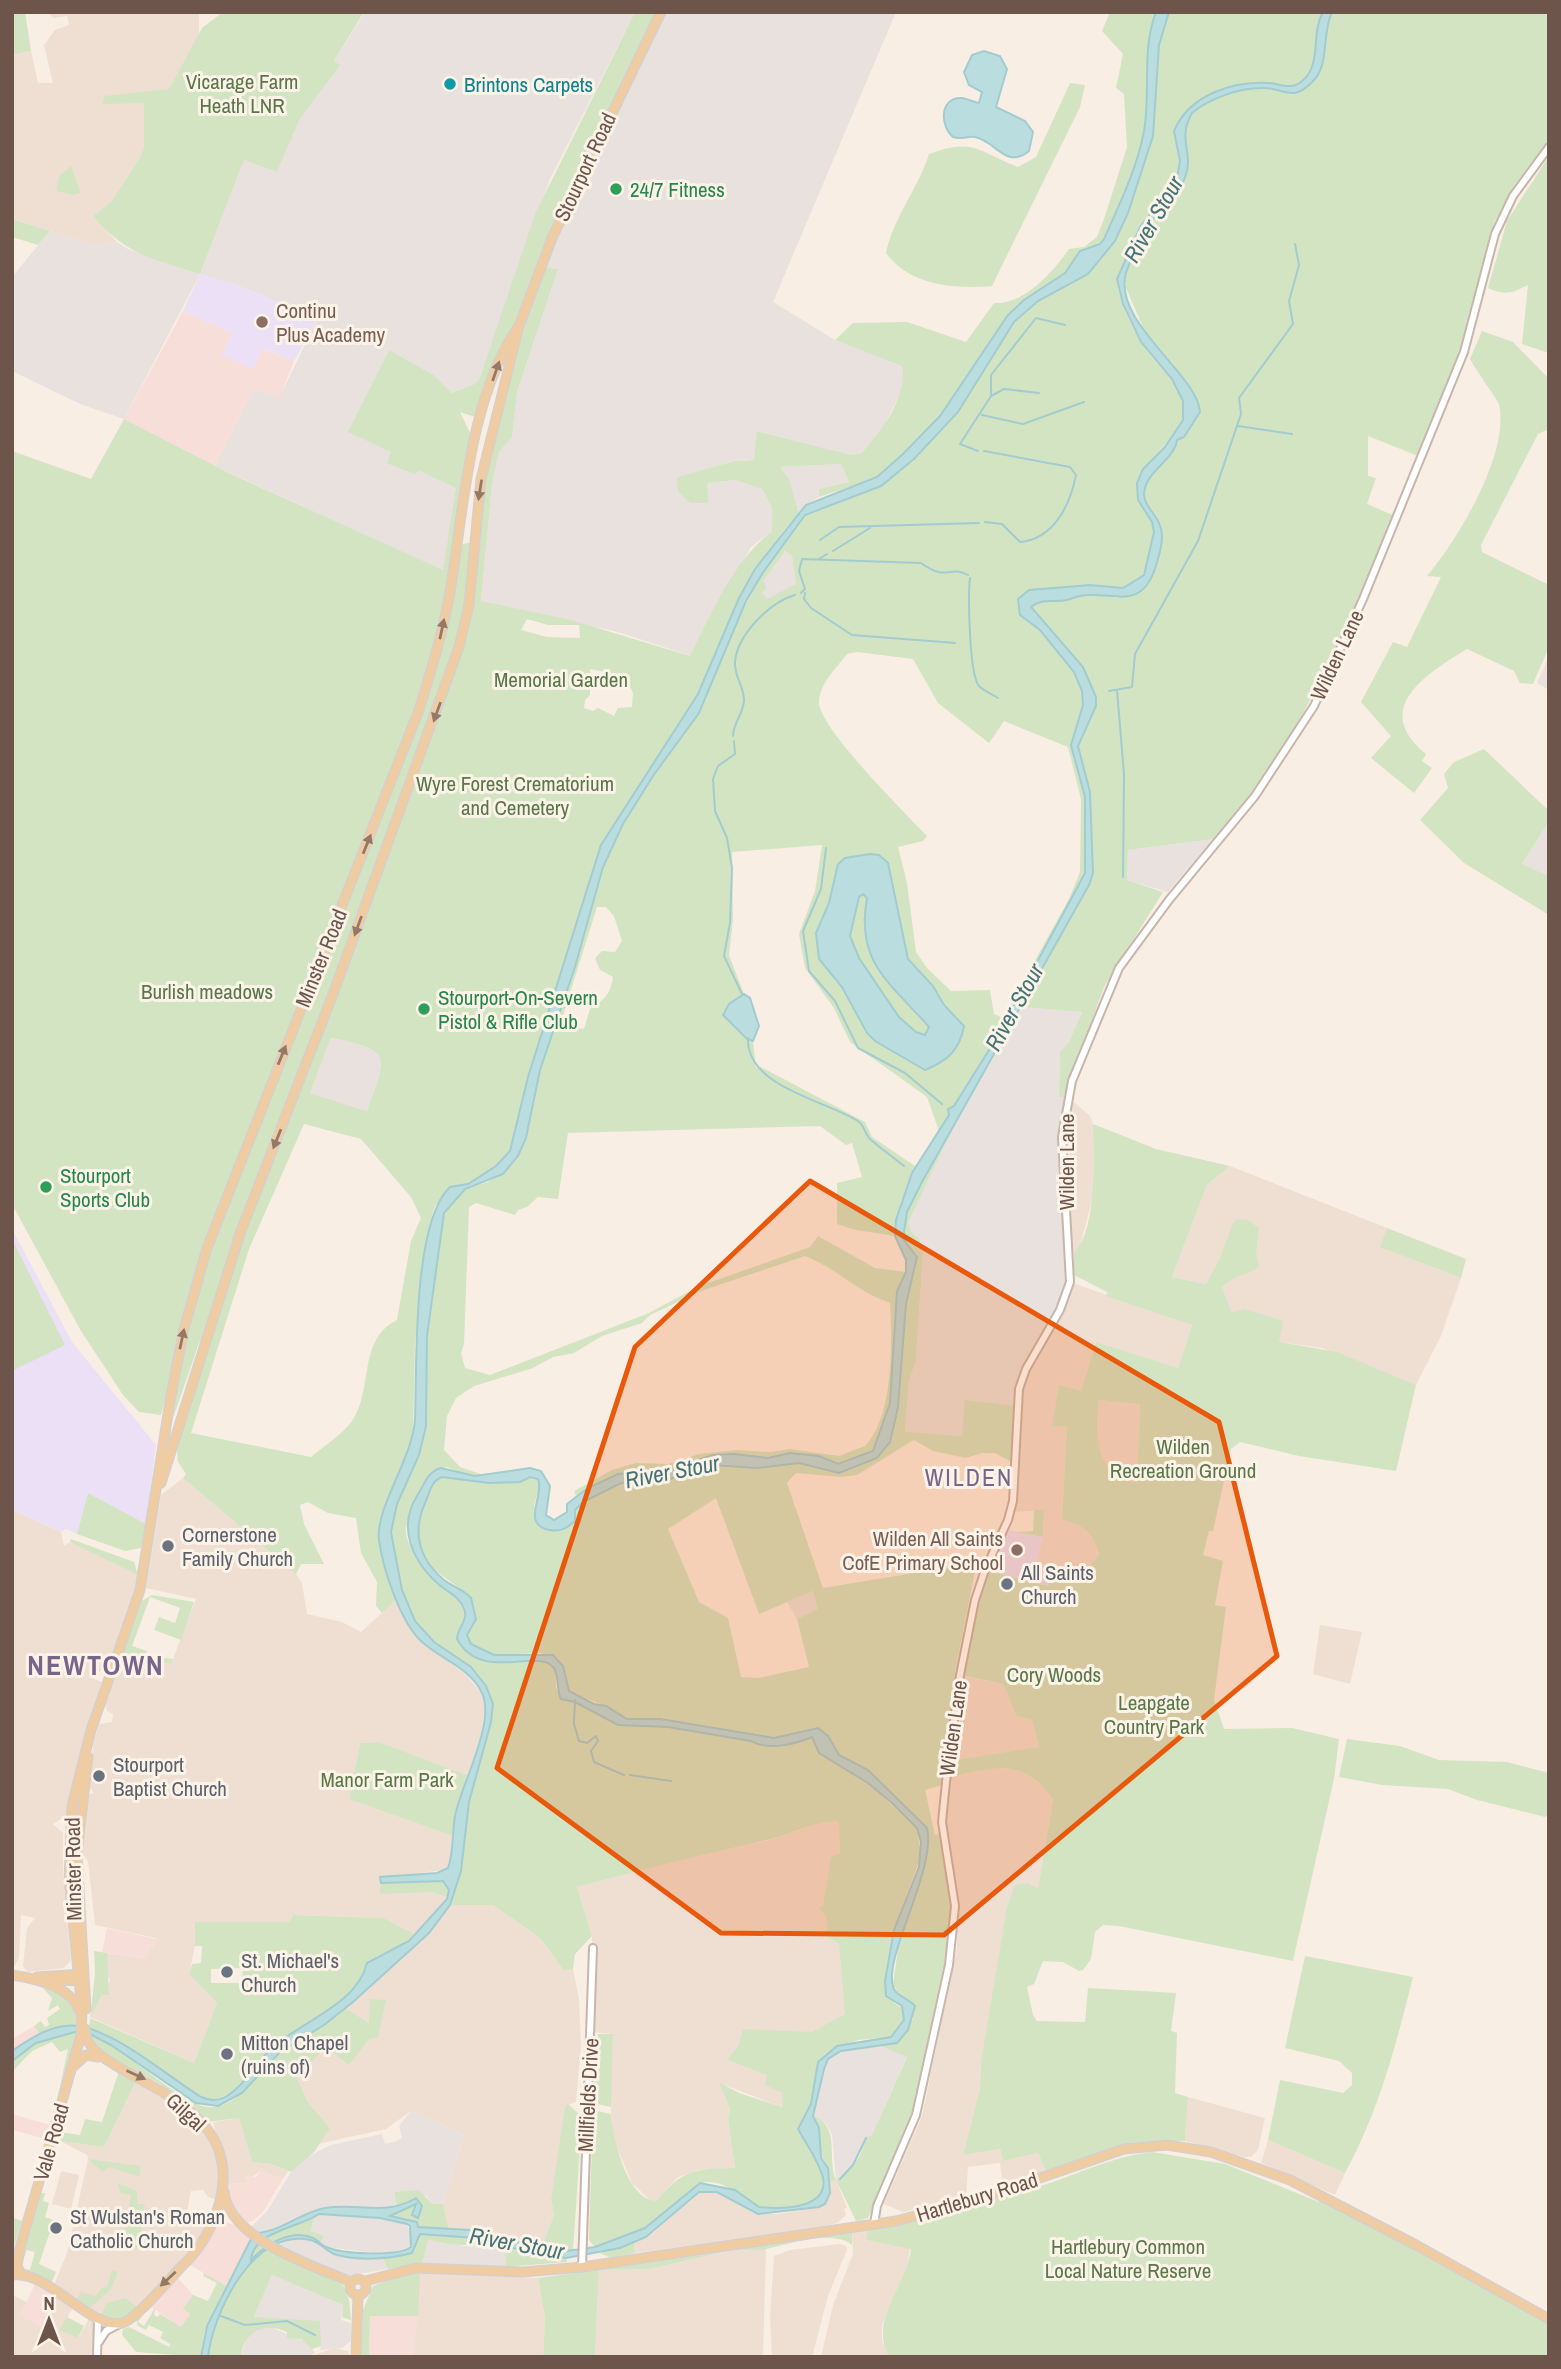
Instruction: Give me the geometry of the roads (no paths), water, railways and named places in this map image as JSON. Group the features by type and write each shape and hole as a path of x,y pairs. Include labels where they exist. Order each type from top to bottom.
{"main road":[{"name":"Stourport Road","path":"493,424 519,326 552,238 661,12"},
{"name":"Stourport Road","path":"481,419 498,364 519,326"},
{"name":"Minster Road","path":"83,2030 83,1977 69,1880 69,1839 75,1790 96,1715 140,1590 184,1329 207,1248 377,819 432,668 449,596 473,448 481,419"},
{"name":"Minster Road","path":"156,1495 241,1231 334,994 459,647 469,605 479,492 493,424"},
{"path":"16,1976 83,1977"},
{"path":"16,1976 41,1981 83,1977"},
{"name":"Gilgal","path":"41,1981 72,1998 79,2008 83,2030 90,2047 103,2060 160,2088 195,2117 214,2141 223,2178 221,2197 211,2227"},
{"name":"Vale Road","path":"20,2248 83,2030"},
{"path":"71,2072 86,2055 103,2060"},
{"name":"Hartlebury Road","path":"365,2281 416,2268 523,2272 874,2224 985,2197 1125,2149 1145,2145 1185,2146 1258,2167 1320,2194 1549,2319"},
{"path":"223,2178 227,2207 243,2225 279,2250 351,2282"},
{"path":"20,2248 17,2275 51,2288 98,2318 121,2323 136,2315 190,2259 211,2227 222,2218 243,2225"},
{"path":"12,2259 20,2248"},
{"path":"351,2282 359,2278 365,2281 365,2291 358,2295"},
{"path":"351,2282 351,2291 358,2295"},
{"path":"356,2357 358,2295"}],"street":[{"name":"Wilden Lane","path":"874,2224 877,2206 916,2115 949,1965 954,1906 942,1810 968,1633 982,1577 1011,1512 1020,1384 1060,1310 1070,1282 1062,1137 1072,1081 1119,968 1169,900 1255,796 1314,706 1363,599 1464,352 1495,234 1513,196 1549,147"},
{"name":"Millfields Drive","path":"582,2263 593,1948"},
{"path":"97,2357 98,2318"},
{"path":"98,2347 103,2334 121,2323"}],"water":[{"path":"1156,12 1169,12 1159,45 1153,136 1128,213 1115,241 1088,274 1038,301 1014,322 958,412 914,459 881,486 805,515 762,574 746,601 699,713 653,776 623,824 603,867 575,967 540,1070 526,1138 518,1156 503,1174 465,1189 444,1213 427,1336 426,1426 419,1455 397,1504 391,1532 402,1590 415,1621 434,1642 471,1667 486,1686 493,1704 491,1722 469,1802 461,1871 450,1905 429,1933 353,2002 324,2025 280,2052 242,2093 218,2106 196,2103 111,2045 88,2033 75,2032 36,2043 12,2061 12,2051 37,2035 58,2027 81,2027 98,2032 135,2052 201,2097 221,2099 239,2086 284,2038 327,2011 352,1990 367,1963 409,1941 447,1899 449,1890 443,1881 381,1883 380,1877 437,1873 448,1868 458,1803 485,1720 485,1706 477,1684 463,1670 422,1642 407,1622 389,1580 379,1540 383,1513 413,1434 419,1297 429,1231 438,1205 450,1187 468,1184 496,1166 510,1151 528,1077 601,845 698,694 739,598 755,569 806,505 877,477 903,454 940,416 1008,315 1024,300 1065,273 1080,251 1100,244 1104,239 1127,187 1141,145 1146,116 1147,56"},
{"name":"River Stour","path":"1323,12 1332,12 1322,65 1315,79 1307,87 1294,93 1270,88 1244,90 1216,98 1192,113 1187,123 1188,164 1182,184 1147,228 1126,273 1125,292 1131,310 1186,382 1196,397 1200,412 1146,486 1145,499 1160,524 1162,537 1155,569 1143,589 1128,596 1085,595 1067,600 1044,601 1031,607 1083,667 1096,697 1096,706 1078,746 1090,792 1093,873 1089,885 907,1212 903,1239 917,1257 906,1304 898,1407 890,1442 877,1458 839,1473 799,1463 757,1468 712,1465 670,1479 633,1480 583,1502 575,1510 575,1521 557,1530 541,1527 536,1522 539,1486 538,1479 530,1477 520,1482 489,1483 442,1477 433,1484 421,1514 418,1535 428,1563 444,1580 471,1598 476,1619 467,1635 471,1644 494,1655 553,1655 563,1666 569,1691 594,1704 606,1706 627,1719 660,1719 774,1738 818,1728 828,1736 839,1755 868,1770 927,1828 928,1846 924,1867 901,1937 892,1976 896,1992 915,2006 908,2030 897,2043 841,2051 828,2059 824,2069 813,2116 819,2128 821,2158 828,2168 830,2193 825,2204 758,2214 717,2192 699,2192 646,2237 620,2248 566,2258 513,2248 489,2239 420,2234 412,2253 365,2259 333,2254 310,2240 290,2239 271,2246 254,2259 240,2277 218,2318 208,2357 201,2357 207,2326 251,2239 258,2233 275,2229 316,2210 337,2207 393,2207 416,2198 422,2206 418,2218 412,2215 416,2204 390,2216 417,2222 418,2227 470,2230 549,2250 567,2251 595,2247 645,2228 700,2183 735,2190 759,2207 790,2207 811,2202 823,2189 823,2178 798,2129 811,2104 818,2062 837,2046 891,2037 904,2020 902,2006 886,1996 885,1981 894,1930 919,1867 921,1842 917,1828 868,1783 819,1753 812,1737 790,1744 765,1746 751,1741 668,1727 618,1725 575,1702 561,1699 555,1670 545,1662 494,1662 467,1652 457,1639 465,1617 464,1609 420,1564 410,1542 408,1519 411,1507 427,1479 441,1468 475,1476 530,1468 541,1471 550,1486 546,1515 554,1520 567,1512 567,1504 588,1488 618,1474 668,1470 713,1455 734,1454 768,1458 790,1453 819,1456 838,1464 873,1451 890,1403 897,1291 906,1272 906,1260 895,1236 896,1220 912,1173 949,1115 948,1109 954,1106 994,1042 1085,873 1085,797 1071,745 1083,705 1082,691 1074,672 1040,630 1020,615 1018,599 1029,590 1090,585 1123,588 1144,575 1154,532 1152,522 1138,500 1137,483 1143,469 1165,447 1183,420 1183,401 1172,379 1141,342 1123,304 1117,279 1140,227 1177,179 1180,161 1174,131 1181,119 1201,99 1227,88 1255,83 1289,86 1301,82 1312,67 1319,21","holes":["319,2214 380,2218 410,2226 411,2247 394,2252 357,2253 334,2249 305,2235 296,2235 271,2244 251,2260 254,2250 268,2236"]},
{"path":"984,51 1000,56 1007,69 996,107 1025,121 1033,132 1029,151 1021,156 1007,156 975,137 953,137 946,126 944,113 949,102 962,98 979,103 982,92 969,85 964,72 972,55"},
{"path":"879,855 888,863 908,959 964,1026 952,1053 925,1070 875,1041 867,1033 842,987 819,959 816,933 829,903 838,864 845,858","holes":["863,894 867,898 866,940 872,956 890,985 929,1027 925,1035 916,1032 899,1017 859,958 850,936 859,897"]},
{"path":"744,994 750,998 759,1026 753,1041 747,1039 723,1015 729,1004"}],"waterway":[{"path":"1109,691 1132,687 1135,654 1198,541 1241,414 1239,398 1293,324 1289,301 1299,265 1295,244"},
{"path":"978,451 960,444 991,396 991,375 1036,318 1065,325"},
{"path":"991,396 1004,389 1039,393"},
{"path":"982,415 1023,424 1084,402"},
{"path":"1238,426 1292,434"},
{"path":"984,451 1070,467 1076,475 1065,509 1042,534 1020,542 1002,524 985,522"},
{"path":"820,540 839,527 979,523"},
{"path":"833,551 870,528"},
{"path":"819,559 827,554"},
{"path":"801,593 805,589 799,571 802,559 921,563 943,573 962,572 968,575"},
{"path":"970,578 970,634 976,679 981,688 998,698"},
{"path":"805,593 804,599 811,608 852,635 955,643"},
{"path":"733,736 744,700 735,667 737,652 756,621 775,605 795,595"},
{"path":"1117,690 1124,774 1123,877"},
{"path":"734,741 735,754 718,766 713,779 715,811 727,838 732,868 730,923 724,956 742,994"},
{"path":"826,848 821,889 803,931 809,971 835,1001 858,1048 905,1073 942,1104"},
{"path":"748,1038 751,1055 760,1069 773,1080 858,1121 870,1139 904,1166"},
{"path":"575,1700 574,1724 579,1741 587,1743 596,1736 598,1741 591,1751 594,1762 624,1775"},
{"path":"630,1775 671,1781"},
{"path":"840,2179 853,2165 866,2138"},
{"path":"221,2316 245,2325 287,2321 315,2335"}],"place":[{"name":"Brintons Carpets","path":"450,84"},
{"name":"24/7 Fitness","path":"616,189"},
{"name":"Continu Plus Academy","path":"262,322"},
{"name":"Stourport-On-Severn Pistol & Rifle Club","path":"424,1009"},
{"name":"Stourport Sports Club","path":"46,1187"},
{"name":"Cornerstone Family Church","path":"168,1546"},
{"name":"Wilden All Saints CofE Primary School","path":"1017,1550"},
{"name":"All Saints Church","path":"1007,1584"},
{"name":"Stourport Baptist Church","path":"99,1776"},
{"name":"St. Michael's Church","path":"227,1972"},
{"name":"Mitton Chapel (ruins of)","path":"227,2054"},
{"name":"St Wulstan's Roman Catholic Church","path":"56,2228"}],"district":[{"name":"WILDEN","path":"969,1477"},
{"name":"NEWTOWN","path":"96,1665"}],"park label":[{"name":"Vicarage Farm Heath LNR","path":"242,93"},
{"name":"Memorial Garden","path":"561,679"},
{"name":"Wyre Forest Crematorium and Cemetery","path":"515,795"},
{"name":"Burlish meadows","path":"207,991"},
{"name":"Wilden Recreation Ground","path":"1183,1458"},
{"name":"Cory Woods","path":"1054,1674"},
{"name":"Leapgate Country Park","path":"1154,1714"},
{"name":"Manor Farm Park","path":"387,1779"},
{"name":"Hartlebury Common Local Nature Reserve","path":"1128,2258"}]}
